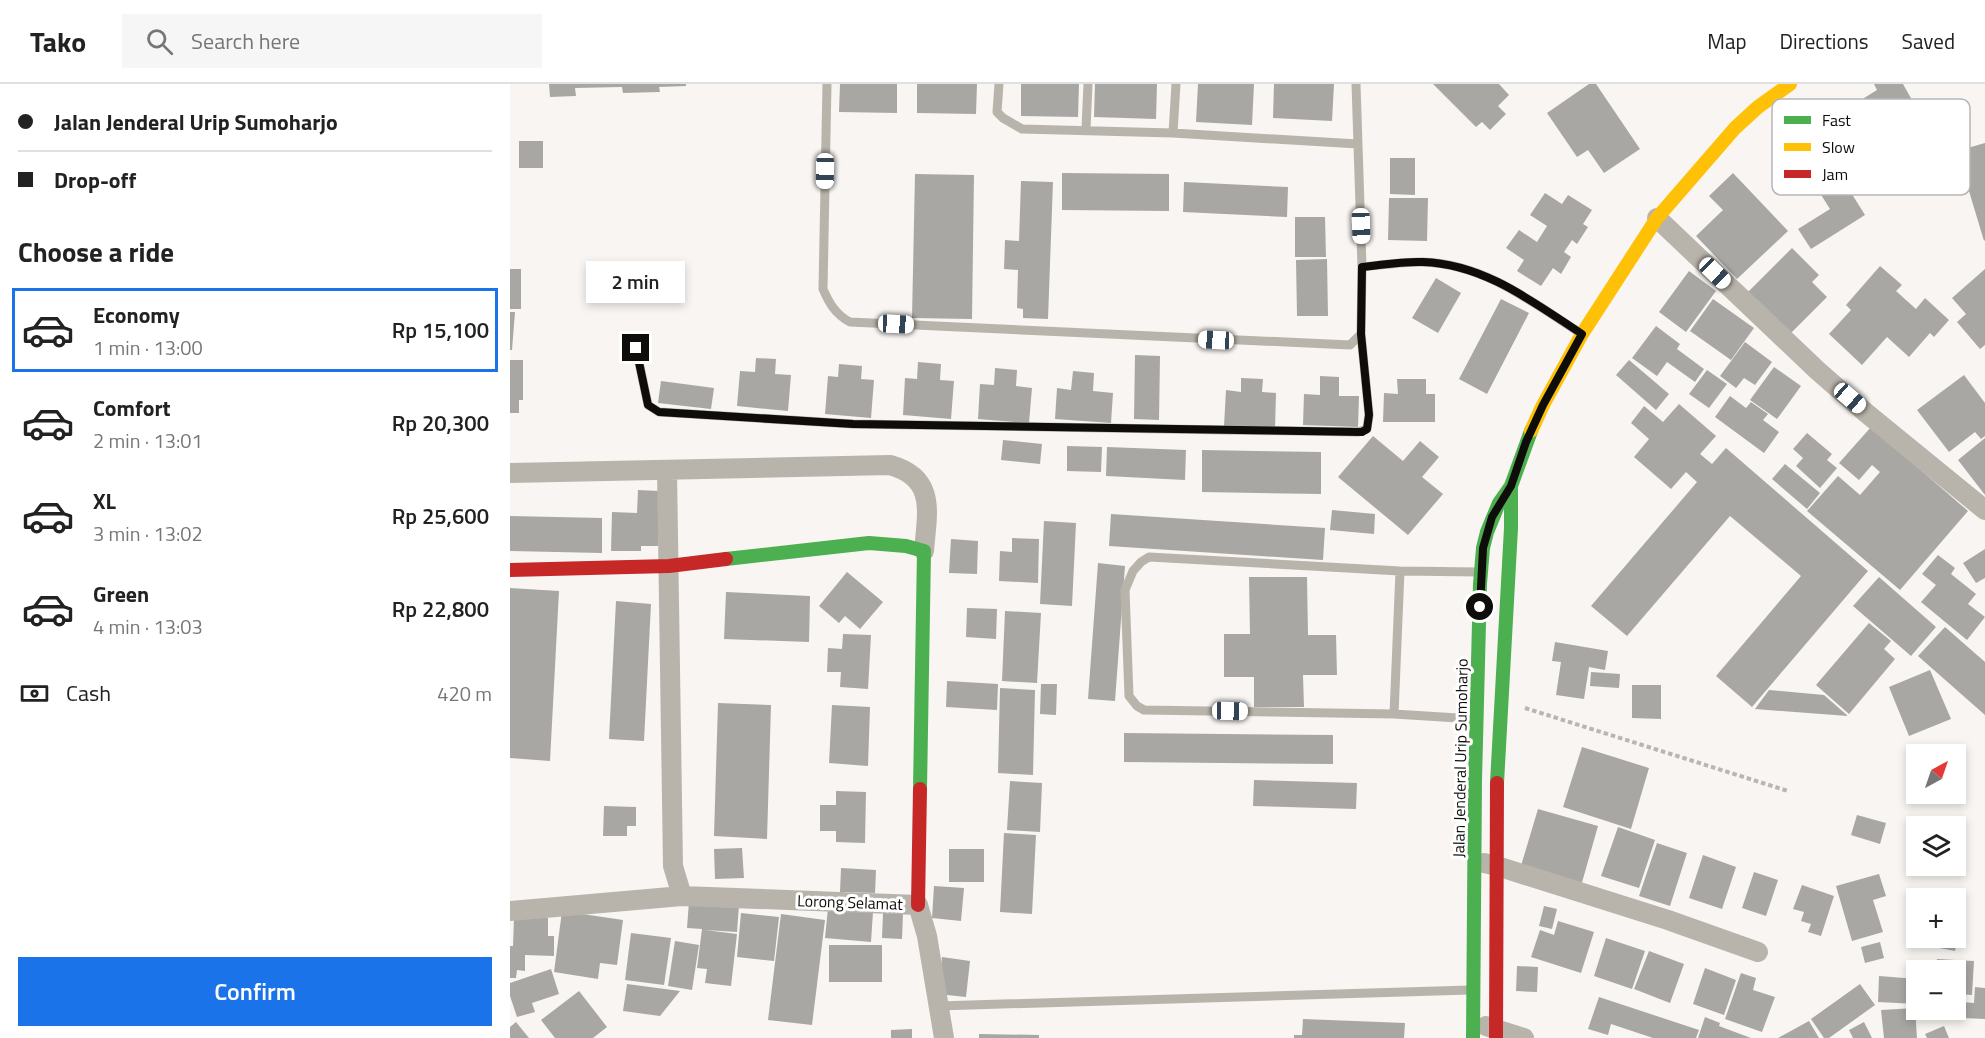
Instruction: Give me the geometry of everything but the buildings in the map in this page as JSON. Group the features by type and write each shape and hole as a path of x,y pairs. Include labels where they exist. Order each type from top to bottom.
{"street":[{"name":"Jalan Jenderal Urip Sumoharjo","path":"1473,1031 1477,719 1495,574 1511,486 1526,442 1543,405 1582,334 1657,218 1735,128 1758,107 1790,84"},
{"path":"1657,218 1865,412 1985,510"},
{"path":"510,473 891,465 908,472 922,483 927,506 924,551 918,905"},
{"path":"667,470 673,866 682,896"},
{"name":"Jalan Jenderal Urip Sumoharjo","path":"1496,1033 1497,780 1501,701 1495,574 1487,532 1499,503 1511,486"},
{"path":"510,570 669,566 869,543 906,546 924,551"},
{"path":"1475,862 1497,866 1668,920 1758,952"},
{"name":"Lorong Selamat","path":"510,911 682,896 918,905 927,936 944,1038"},
{"path":"1473,1031 1524,1038"}],"lane":[{"path":"827,84 823,289 827,300 837,313 850,322 1350,345 1361,334"},
{"path":"999,84 997,112 1022,129 1086,129 1358,144"},
{"path":"1086,129 1088,84"},
{"path":"1173,133 1176,84"},
{"path":"636,348 648,405 659,412 853,424 1358,432 1367,429 1369,415 1361,334 1362,267 1356,84"},
{"path":"1362,267 1421,262 1444,264 1474,272 1505,284 1582,334"},
{"path":"1495,574 1149,557 1133,571 1125,590 1129,696 1137,706 1144,710 1394,714 1477,719 1500,724"},
{"path":"1394,714 1400,571"},
{"path":"938,1006 1473,990 1496,993"}],"path":[{"path":"1501,701 1788,791"}],"traffic: fast":[{"path":"1473,1038 1475,780 1483,548 1487,532 1499,503 1511,486 1531,431"},
{"path":"1497,783 1511,528 1511,486"},
{"path":"726,559 869,543 906,546 924,551 920,789"}],"traffic: slow":[{"path":"1531,431 1582,334 1657,218 1735,128 1758,107 1790,84"}],"traffic: jam":[{"path":"510,570 669,566 726,559"},
{"path":"1496,1038 1497,783"},
{"path":"918,905 920,789"}],"route":[{"path":"636,348 648,405 659,412 853,424 1362,432 1367,429 1369,415 1361,334 1362,267 1421,262 1444,264 1474,272 1505,284 1582,334 1543,405 1526,442 1511,486 1492,517 1483,548 1480,607"}]}
